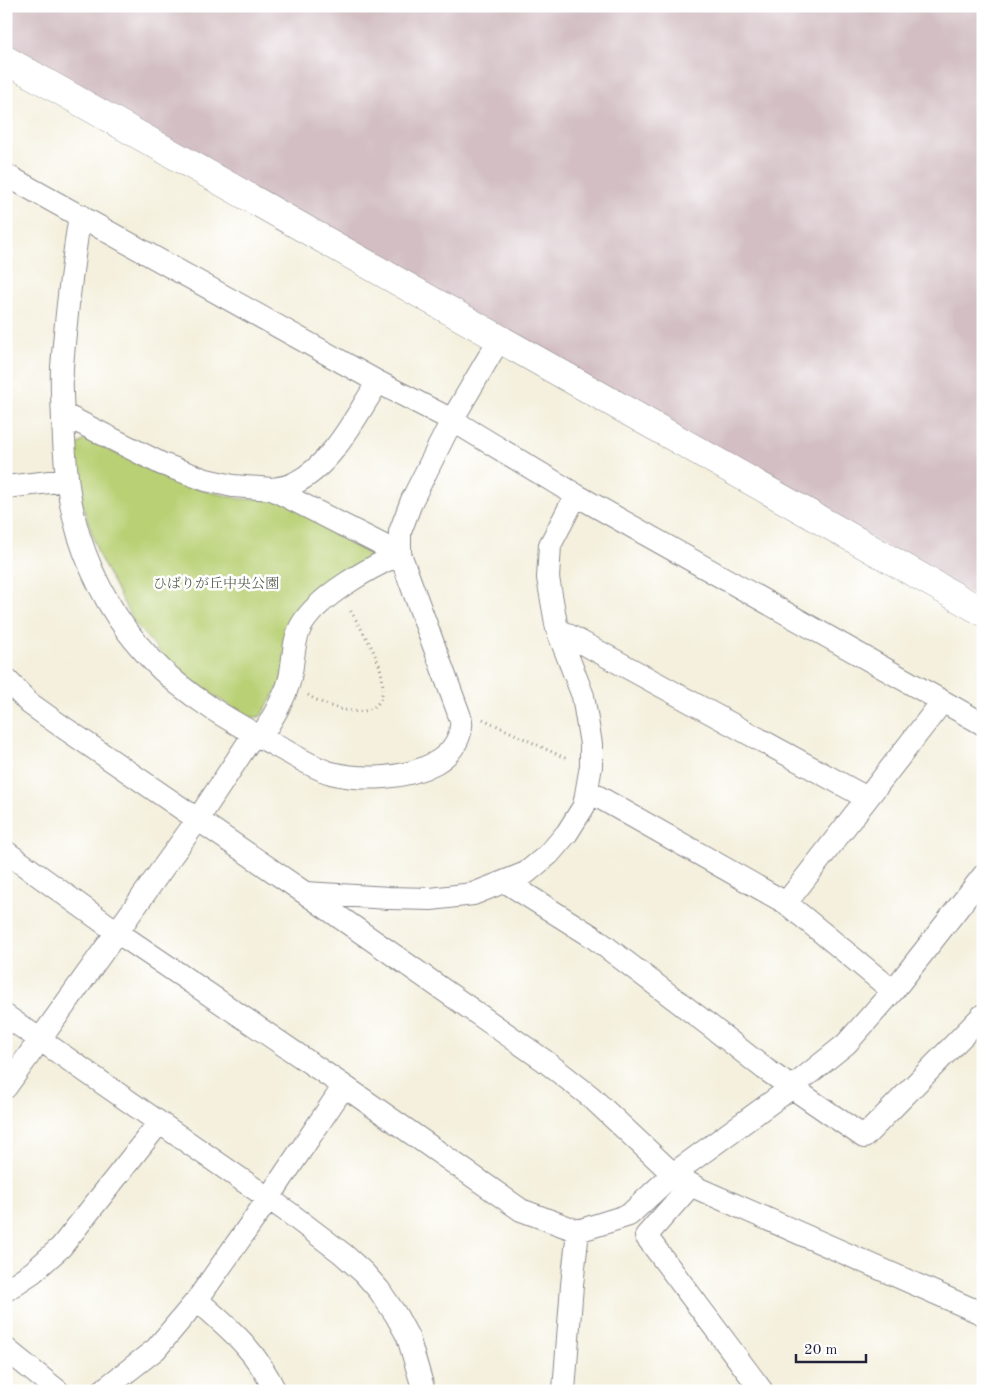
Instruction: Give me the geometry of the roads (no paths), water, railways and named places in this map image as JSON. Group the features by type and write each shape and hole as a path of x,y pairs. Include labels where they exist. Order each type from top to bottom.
{"street":[{"path":"6,60 983,612"},
{"path":"6,175 378,382 452,420 576,495 983,724"},
{"path":"80,215 72,268 62,369 63,414 70,503 91,568 117,616 131,637 176,683 210,708 258,736 318,768 332,773 367,777 414,772 444,758 453,748 458,738 462,726 459,714 400,554 400,532 412,500 452,420 500,338"},
{"path":"63,414 162,464 206,480 233,486 272,489 294,484 315,470 333,450 378,382"},
{"path":"6,488 67,480"},
{"path":"272,489 400,554"},
{"path":"305,893 389,898 431,898 473,894 526,873 549,854 567,833 584,806 589,781 590,744 583,696 557,629 548,578 550,545 576,495"},
{"path":"6,1088 279,707 289,683 295,645 301,627 314,609 356,576 400,554"},
{"path":"557,629 867,798"},
{"path":"6,679 30,703 57,723 545,1061 591,1097 682,1180 983,1314"},
{"path":"786,903 942,702"},
{"path":"589,781 786,903 893,991"},
{"path":"6,852 117,932 344,1086 521,1210 578,1231 630,1215 682,1180 846,1044 893,991 983,876"},
{"path":"506,882 593,937 791,1088 864,1137 983,1015"},
{"path":"6,1016 268,1200 288,1212 343,1254 379,1290 408,1337 424,1391"},
{"path":"102,1391 156,1349 197,1300 268,1200 344,1086"},
{"path":"6,1290 34,1272 61,1247 159,1123"},
{"path":"682,1180 646,1236 762,1391"},
{"path":"564,1391 578,1231"},
{"path":"197,1300 239,1337 254,1353 275,1391"},
{"path":"6,1349 58,1391"}],"park label":[{"name":"ひばりが丘中央公園","path":"216,583"}]}
